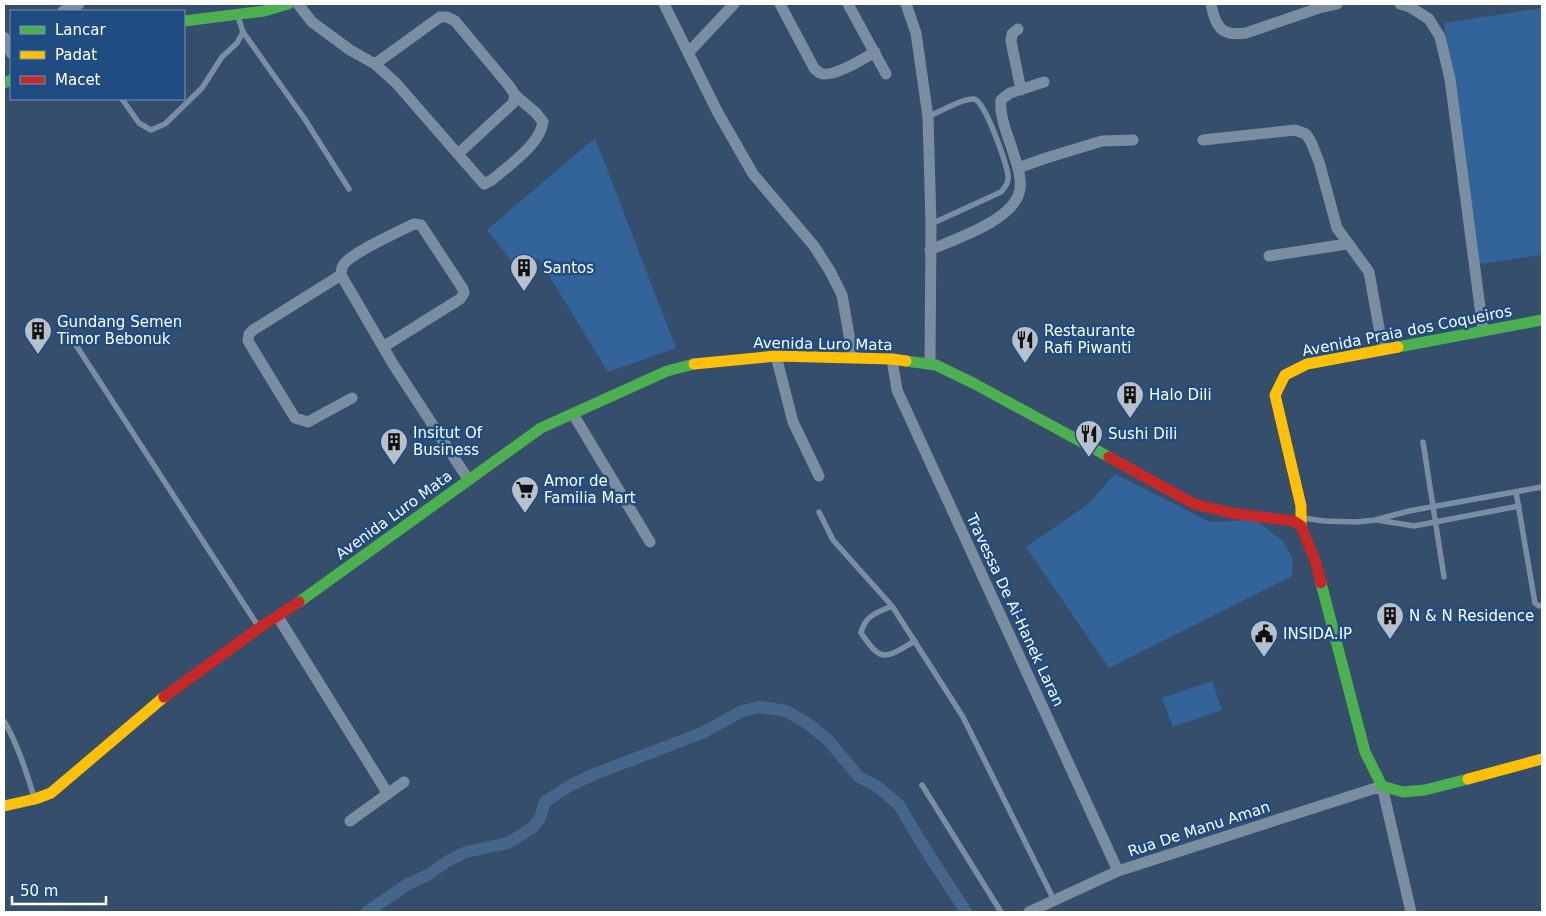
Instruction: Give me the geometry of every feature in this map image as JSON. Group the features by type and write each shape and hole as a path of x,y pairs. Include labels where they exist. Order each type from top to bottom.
{"main road":[{"path":"185,21 237,15 262,7 288,4"},
{"name":"Avenida Praia dos Coqueiros","path":"1301,522 1301,506 1275,395 1285,375 1307,364 1542,320"},
{"name":"Avenida Luro Mata","path":"4,806 35,799 51,793 151,707 541,428 667,371 702,362 776,356 892,359 930,364 975,384 1194,504 1232,513 1301,522"},
{"path":"1301,522 1316,563 1365,752 1382,786 1403,792 1425,790 1542,759"}],"street":[{"path":"65,10 78,4"},
{"path":"298,4 312,22 350,50 375,64 413,101 484,184 492,180 534,144 542,130 543,122 536,113 515,95 455,21 447,16 440,17 375,64"},
{"path":"664,4 717,111 753,174 814,246 830,271 842,295 853,358"},
{"path":"688,53 734,4"},
{"path":"780,4 814,68 820,74 838,71 875,52"},
{"path":"848,4 886,74"},
{"path":"906,4 916,33 928,117 931,224 930,364"},
{"path":"1211,4 1216,24 1229,34 1237,35 1246,34 1310,11 1337,4"},
{"path":"1400,4 1410,7 1429,19 1440,36 1450,79 1483,330"},
{"path":"1018,29 1012,34 1011,41 1021,90"},
{"path":"6,37 10,50"},
{"path":"930,250 995,220 1013,205 1020,192 1018,168 1004,125 1000,107 1001,100 1010,93 1044,82"},
{"path":"458,154 513,103 515,95"},
{"path":"1203,140 1295,130 1306,134 1319,162 1337,228 1369,272 1383,350"},
{"path":"1018,168 1102,141 1132,140"},
{"path":"383,347 460,299 464,293 421,225 414,224 372,245 345,262 341,275 383,347 468,479"},
{"path":"1269,256 1347,244"},
{"path":"341,275 253,330 248,341 295,418 308,422 352,398"},
{"path":"776,356 793,422 820,476"},
{"name":"Travessa De Ai-Hanek Laran","path":"892,359 897,390 1118,871"},
{"path":"573,414 650,542"},
{"path":"278,617 388,794"},
{"path":"350,821 404,782"},
{"path":"1382,786 1411,912"},
{"name":"Rua De Manu Aman","path":"1029,912 1118,871 1382,786"}],"lane":[{"path":"237,15 243,32 304,118 349,189"},
{"path":"123,100 139,122 151,130 165,124 202,88 222,57 237,43 243,32"},
{"path":"928,117 961,102 978,100 982,104 992,127 1008,175 1007,185 1001,192 931,224"},
{"path":"64,325 259,628"},
{"path":"1423,442 1444,577"},
{"path":"1375,520 1433,506 1542,487"},
{"path":"1516,492 1520,506 1535,603 1539,606 1542,605"},
{"path":"1301,522 1375,520 1414,526 1520,506"},
{"path":"820,512 833,540 892,606 964,717 1054,900"},
{"path":"892,606 863,623 861,633 872,650 881,655 890,655 915,641"},
{"path":"4,721 25,768 35,799"},
{"path":"922,784 1001,912"}],"shaded area":[{"path":"1542,8 1542,255 1478,264 1444,23"},
{"path":"595,138 676,348 608,372 539,259 518,269 487,230"},
{"path":"1115,474 1210,522 1256,520 1283,541 1293,559 1292,576 1109,668 1026,547 1087,505"},
{"path":"1212,681 1222,710 1173,727 1162,698"}],"waterway":[{"path":"367,912 408,884 428,875 446,862 466,852 508,843 532,828 540,818 545,802 569,786 592,775 702,733 742,711 760,707 786,711 807,723 828,740 859,777 878,787 899,805 966,912"}],"traffic: fast":[{"path":"185,21 264,11 288,4"},
{"path":"4,83 10,80"},
{"path":"1398,347 1542,320"},
{"path":"906,361 936,365 975,384 1109,457"},
{"path":"299,602 541,428 667,371 694,364"},
{"path":"1321,583 1365,752 1382,786 1403,792 1425,790 1468,779"}],"traffic: slow":[{"path":"1301,526 1301,506 1275,395 1285,375 1307,364 1398,347"},
{"path":"694,364 776,356 906,361"},
{"path":"4,806 35,799 51,793 164,697"},
{"path":"1468,779 1542,759"}],"traffic: jam":[{"path":"1109,457 1194,504 1232,513 1293,521 1301,526 1316,563 1321,583"},
{"path":"164,697 259,628 299,602"}],"place":[{"name":"Santos","path":"524,292"},
{"name":"Gundang Semen Timor Bebonuk","path":"38,355"},
{"name":"Restaurante Rafi Piwanti","path":"1025,364"},
{"name":"Halo Dili","path":"1130,419"},
{"name":"Sushi Dili","path":"1089,458"},
{"name":"Insitut Of Business","path":"394,466"},
{"name":"Amor de Familia Mart","path":"525,514"},
{"name":"N & N Residence","path":"1390,640"},
{"name":"INSIDA.IP","path":"1264,658"}]}
